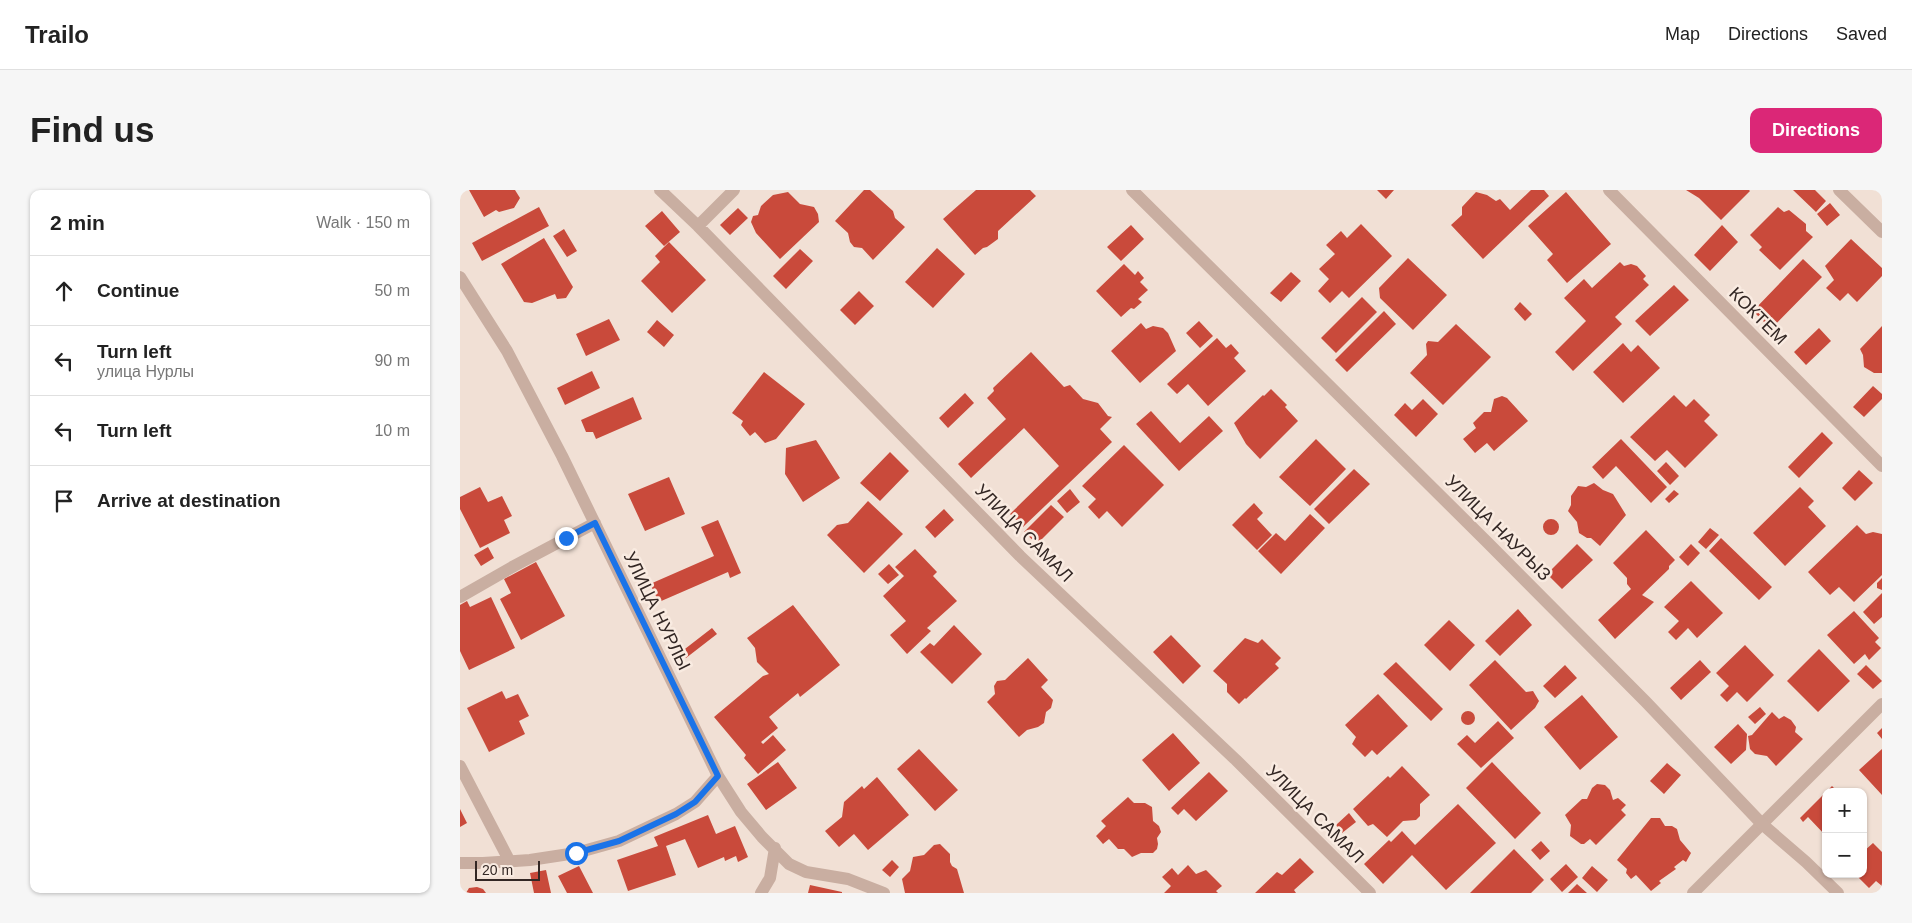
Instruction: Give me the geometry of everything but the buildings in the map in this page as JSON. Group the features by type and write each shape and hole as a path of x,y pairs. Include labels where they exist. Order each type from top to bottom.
{"street":[{"name":"УЛИЦА САМАЛ","path":"660,190 698,226 1020,556 1236,760 1370,893"},
{"path":"698,226 734,190"},
{"name":"УЛИЦА НАУРЫЗ","path":"1132,190 1494,548 1646,702 1762,824 1838,893"},
{"name":"КОКТЕМ","path":"1609,190 1882,466"},
{"path":"1839,190 1882,232"},
{"name":"УЛИЦА НУРЛЫ","path":"460,277 507,351 562,456 718,776 741,812 762,837 789,864 806,872 848,879 884,893"},
{"path":"460,597 595,523"},
{"path":"1693,893 1882,704"},
{"path":"460,766 510,862"},
{"path":"460,863 510,862 576,853 619,841 676,814 695,802 718,776"},
{"path":"761,893 770,878 775,848"}],"route":[{"path":"566,538 595,523 718,776 695,802 676,814 619,841 576,853"}]}
